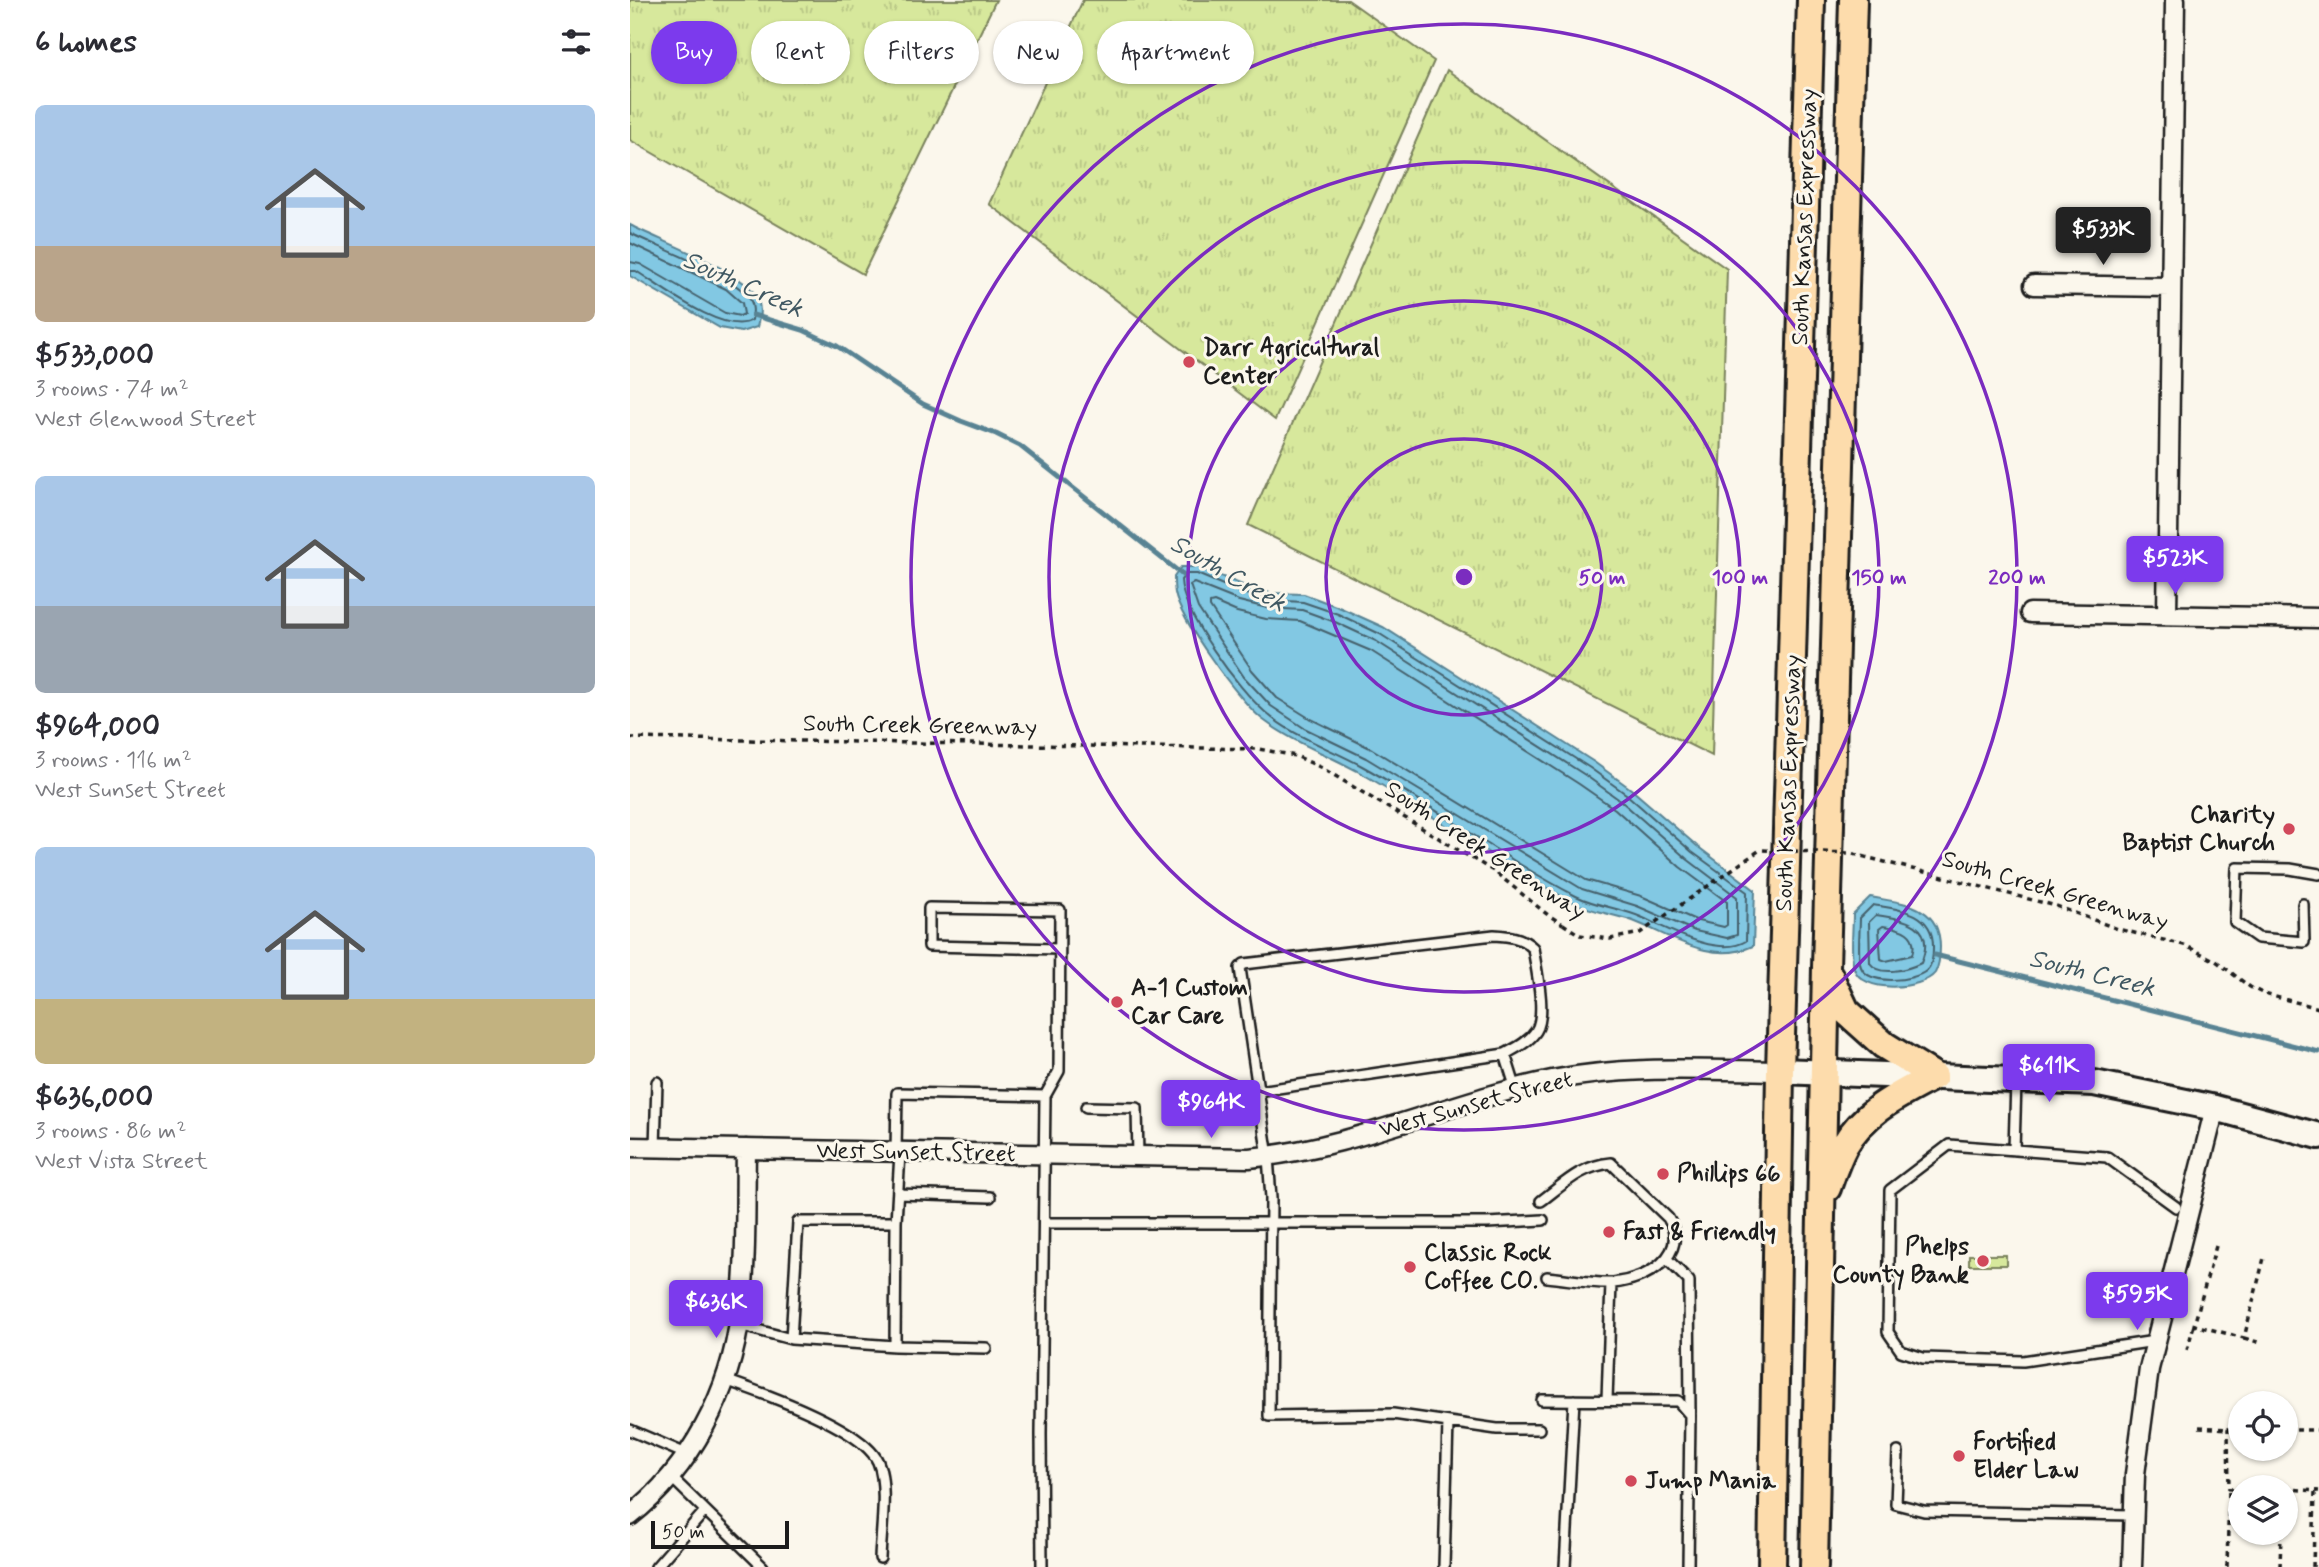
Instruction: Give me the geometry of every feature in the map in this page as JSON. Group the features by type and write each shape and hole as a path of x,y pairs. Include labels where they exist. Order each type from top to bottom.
{"main road":[{"name":"South Kansas Expressway","path":"1772,1567 1780,1071 1811,0"},
{"name":"South Kansas Expressway","path":"1814,1567 1823,1072 1853,0"},
{"path":"1821,1203 1843,1147 1866,1117 1880,1105 1934,1076 1884,1045 1846,1011 1826,967"},
{"name":"West Sunset Street","path":"1780,1071 2094,1083 2215,1108 2319,1136"}],"street":[{"path":"2167,615 2175,0"},
{"path":"2034,285 2171,287"},
{"path":"2030,614 2319,618"},
{"name":"West Sunset Street","path":"630,1147 1206,1159 1268,1157 1347,1141 1516,1089 1580,1075 1677,1069 1780,1071"},
{"path":"2132,1567 2132,1515 2138,1441 2155,1341 2215,1108"},
{"path":"630,1516 670,1476 687,1454 706,1424 724,1380 738,1325 742,1288 746,1150"}],"lane":[{"path":"2303,904 2304,942 2258,938 2235,922 2237,869 2290,869 2319,874"},
{"path":"1042,1567 1045,1096 1059,1071 1060,910 929,908 929,946 1059,949"},
{"path":"1192,1101 1257,1091 1505,1054 1528,1041 1537,1030 1541,1017 1533,948 1527,941 1494,935 1244,964 1240,968 1240,983 1257,1091 1268,1157 1272,1223 1269,1416 1393,1414 1496,1429 1539,1429"},
{"path":"1505,1054 1516,1089"},
{"path":"2014,1150 2016,1080"},
{"path":"655,1147 657,1082"},
{"path":"895,1346 897,1093 1045,1096"},
{"path":"1086,1107 1137,1108 1138,1157"},
{"path":"2155,1341 2023,1361 1923,1358 1901,1351 1888,1332 1890,1190 1949,1145 2107,1157 2176,1208"},
{"path":"1541,1201 1584,1169 1595,1164 1611,1163 1668,1218 1675,1229 1675,1245 1667,1259 1632,1280 1611,1283 1547,1278"},
{"path":"898,1194 990,1197"},
{"path":"1045,1223 1487,1223 1543,1220"},
{"path":"791,1339 799,1222 896,1222"},
{"path":"1667,1259 1689,1280 1688,1567"},
{"path":"1608,1401 1611,1283"},
{"path":"738,1325 791,1339 895,1346 986,1348"},
{"path":"724,1380 778,1398 830,1423 872,1452 879,1464 882,1484 880,1558"},
{"path":"1542,1400 1678,1401 1690,1415"},
{"path":"1565,1567 1574,1400"},
{"path":"1444,1567 1448,1422"},
{"path":"630,1430 687,1454"},
{"path":"1898,1452 1896,1504 1924,1511 2132,1515"},
{"path":"670,1476 763,1567"},
{"path":"656,1567 705,1511"}],"path":[{"name":"South Creek Greenway","path":"630,738 1249,749 1279,752 1322,768 1495,872 1580,935 1610,939 1640,933 1760,850 1850,853 2056,906 2118,929 2184,945 2216,961 2250,987 2264,994 2319,1008"},
{"path":"2188,1350 2216,1245"},
{"path":"2244,1338 2264,1258"},
{"path":"2194,1325 2261,1343"},
{"path":"2199,1427 2228,1429"},
{"path":"2298,1430 2319,1430"},
{"path":"2298,1490 2317,1491 2313,1567"},
{"path":"2227,1567 2228,1528"},
{"path":"2280,1567 2281,1545"}],"green space":[{"path":"630,0 996,0 979,35 979,21 864,21 864,84 955,84 863,274 630,140"},
{"path":"1083,0 1348,0 1434,61 1275,420 989,204 1044,84 1083,84 1083,21 1073,21"},
{"path":"1447,70 1727,269 1712,756 1248,525"},
{"path":"1969,1255 2006,1255 2006,1265 1969,1265"}],"water":[{"path":"630,225 699,257 748,286 759,304 757,327 741,332 720,328 630,276"},
{"path":"1181,567 1198,567 1245,586 1271,593 1304,594 1383,627 1594,762 1755,890 1753,946 1737,951 1707,950 1677,941 1633,921 1580,905 1519,871 1359,772 1273,727 1240,696 1212,660 1188,622 1174,589 1174,577"},
{"path":"1870,897 1917,908 1934,922 1940,947 1935,973 1928,979 1892,987 1868,982 1859,976 1852,956 1853,914"}],"waterway":[{"name":"South Creek","path":"753,315 803,330 837,346 923,404 1020,446 1184,576"},
{"name":"South Creek","path":"1935,955 2319,1052"}],"place":[{"name":"Darr Agricultural Center","path":"1189,362"},
{"name":"Charity Baptist Church","path":"2289,829"},
{"name":"A-1 Custom Car Care","path":"1117,1002"},
{"name":"Phillips 66","path":"1663,1174"},
{"name":"Fast & Friendly","path":"1609,1232"},
{"name":"Phelps County Bank","path":"1983,1261"},
{"name":"Classic Rock Coffee CO.","path":"1410,1267"},
{"name":"Fortified Elder Law","path":"1959,1456"},
{"name":"Jump Mania","path":"1631,1481"}]}
